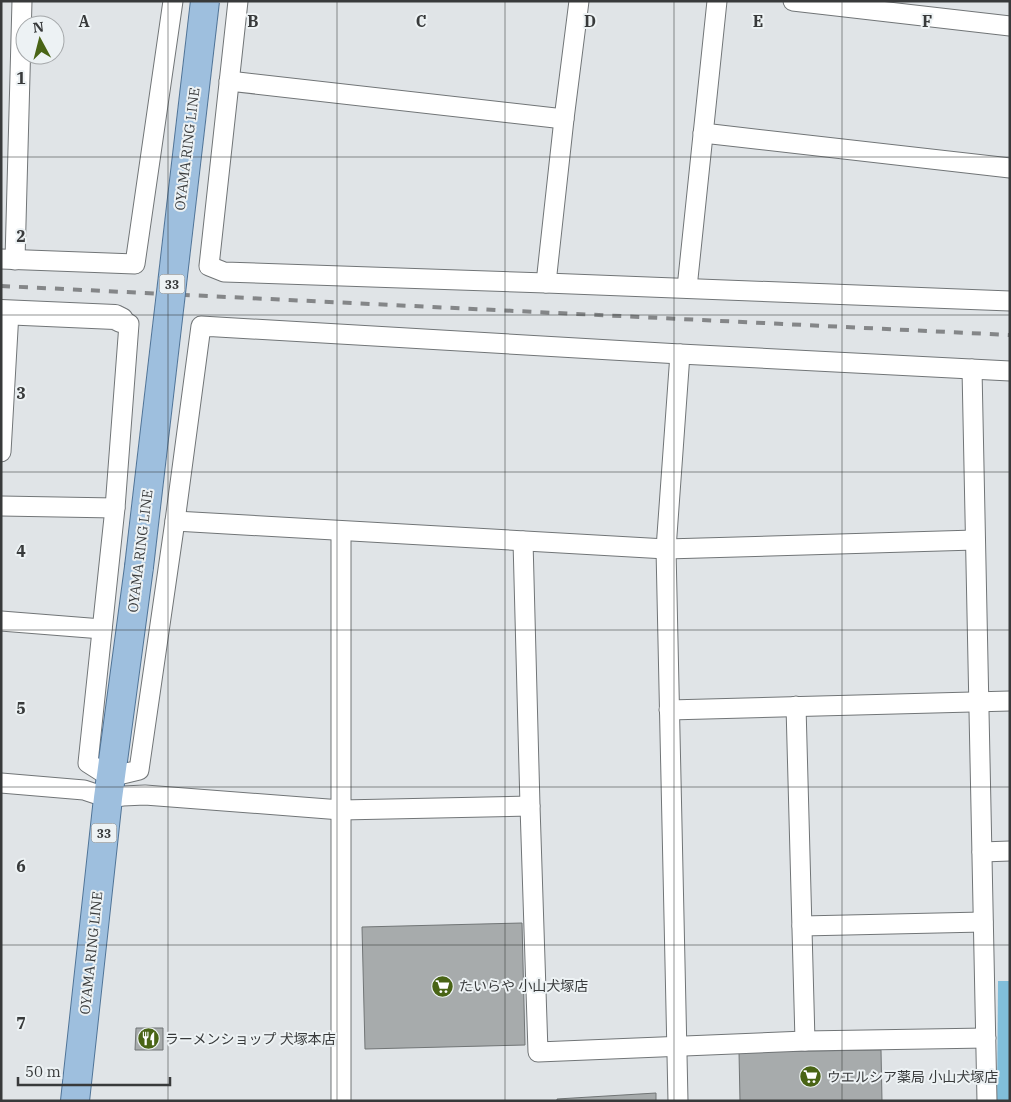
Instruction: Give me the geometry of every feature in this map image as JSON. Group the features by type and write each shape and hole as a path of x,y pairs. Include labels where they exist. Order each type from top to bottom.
{"main road":[{"name":"OYAMA RING LINE","path":"75,1101 109,788 138,567 204,1"}],"street":[{"path":"22,1 8,259 135,264 173,1"},
{"path":"238,1 209,266 224,272 1010,301"},
{"path":"546,283 578,1"},
{"path":"686,288 717,1"},
{"path":"792,1 1010,26"},
{"path":"230,81 564,120"},
{"path":"703,133 1010,168"},
{"path":"1,452 5,312 115,317 129,324 115,508 88,764 109,788 123,796 144,795 341,810 530,806"},
{"path":"1,783 84,790 109,788 139,770 176,521 202,326 1010,371"},
{"path":"678,1101 666,549 680,354"},
{"path":"972,369 987,1101"},
{"path":"1,506 115,508"},
{"path":"176,521 666,549 975,540"},
{"path":"341,531 341,1101"},
{"path":"523,542 538,1052 676,1045 986,1038"},
{"path":"1,621 102,629"},
{"path":"669,710 1010,701"},
{"path":"796,706 805,1041"},
{"path":"982,852 1010,851"},
{"path":"802,926 983,922"}],"shaded area":[{"path":"998,981 1010,981 1010,1101 997,1101"}],"building":[{"name":"たいらや 小山犬塚店","path":"522,923 525,1045 365,1049 362,927"},
{"name":"ラーメンショップ 犬塚本店","path":"136,1028 163,1028 163,1050 135,1050"},
{"name":"ウエルシア薬局 小山犬塚店","path":"881,1050 882,1101 740,1101 739,1052"},
{"path":"656,1093 656,1101 557,1101 557,1099"}],"railway":[{"path":"1,286 1010,335"}],"place":[{"name":"たいらや 小山犬塚店","path":"443,986"},
{"name":"ラーメンショップ 犬塚本店","path":"149,1039"},
{"name":"ウエルシア薬局 小山犬塚店","path":"811,1077"}]}
